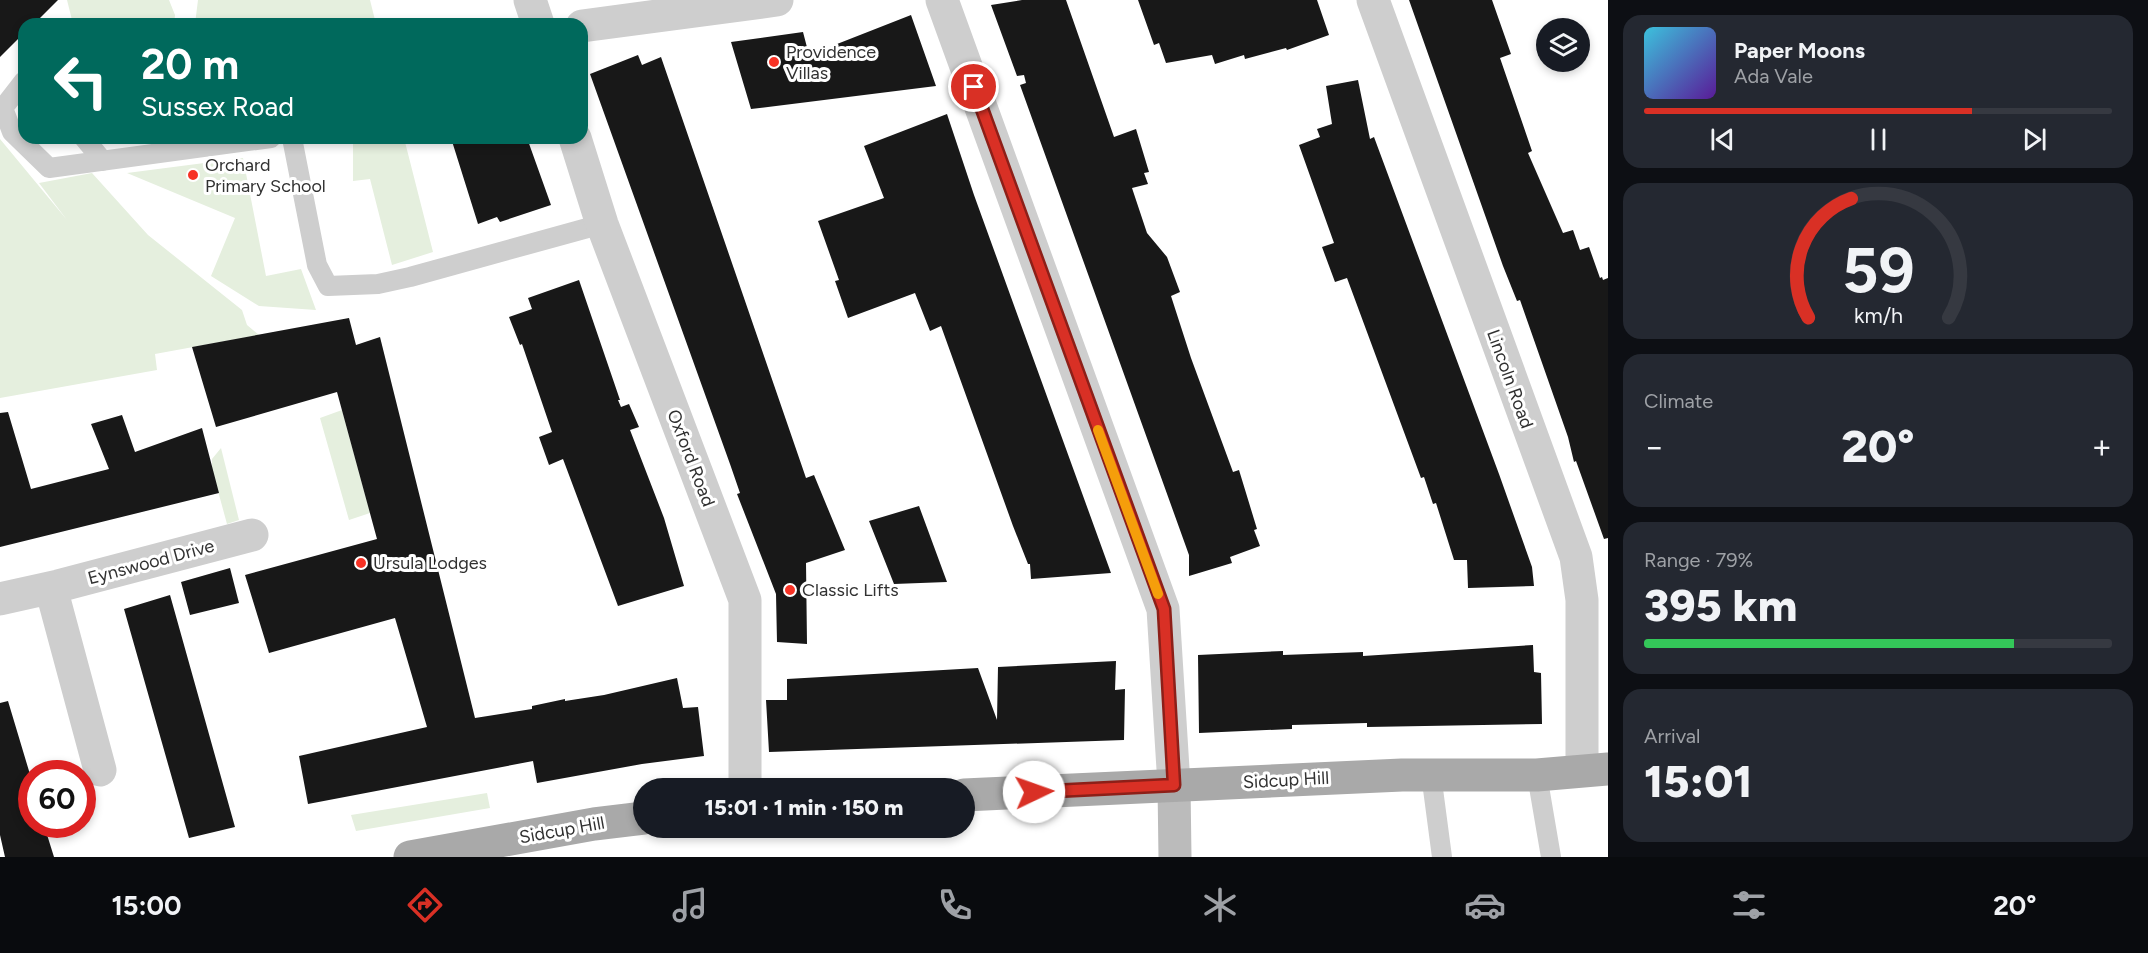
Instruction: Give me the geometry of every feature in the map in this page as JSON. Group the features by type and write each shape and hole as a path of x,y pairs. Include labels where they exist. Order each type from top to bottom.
{"main road":[{"name":"Sidcup Hill","path":"975,794 1431,774 1538,774 1595,769"},
{"name":"Sidcup Hill","path":"410,857 463,852 594,824 633,819"}],"street":[{"path":"530,0 536,18"},
{"path":"588,25 777,0"},
{"path":"942,0 1164,609 1174,785 1174,857"},
{"name":"Lincoln Road","path":"1373,0 1576,557 1582,600 1595,769"},
{"name":"Oxford Road","path":"576,144 602,224 745,600 745,778"},
{"name":"Eynswood Drive","path":"0,598 51,588 252,535"},
{"path":"51,588 100,770"}],"lane":[{"path":"18,89 3,108 12,132 18,138"},
{"path":"24,144 49,168 227,144"},
{"path":"89,144 103,161"},
{"path":"293,144 317,265 328,286 378,284 410,277 602,224"},
{"path":"1431,774 1442,857"},
{"path":"1538,774 1551,857"}],"green space":[{"path":"67,0 169,0 175,15 175,18 72,18"},
{"path":"198,0 370,0 374,18 196,18"},
{"path":"0,139 67,220 39,183 92,173 148,235 242,310 247,325 259,335 155,354 157,370 0,398"},
{"path":"353,144 406,144 433,252 392,265 370,179 353,181"},
{"path":"243,158 266,276 301,269 316,310 259,306 211,276 235,218 127,173"},
{"path":"342,410 370,513 349,520 320,418"},
{"path":"221,448 239,520 227,524 212,469 212,459"},
{"path":"487,793 490,808 356,831 351,815"}],"building":[{"path":"0,0 58,0 40,18 18,18 18,39 0,57"},
{"path":"1022,0 1066,0 1114,137 1136,129 1149,172 1144,173 1148,184 1132,188 1147,233 1167,257 1180,292 1171,296 1191,358 1233,472 1239,470 1257,529 1254,530 1260,546 1230,557 1232,563 1189,576 1189,555 1020,85 1026,83 1024,75 1017,76 991,5"},
{"path":"1138,0 1317,0 1329,35 1287,50 1286,48 1245,59 1244,55 1215,64 1212,55 1166,63 1159,43 1154,45"},
{"path":"1409,0 1492,0 1511,54 1500,58 1532,151 1528,153 1563,233 1573,230 1580,250 1589,247 1600,278 1602,277 1603,280 1608,278 1608,538 1604,539 1576,461 1574,462 1568,437 1520,300 1517,301 1503,266"},
{"path":"911,15 936,86 751,109 731,42 803,32 809,55"},
{"path":"638,55 642,65 661,57 806,478 814,475 845,550 806,563 807,644 777,642 776,594 737,494 740,493 730,464 590,74"},
{"path":"1358,80 1370,139 1374,137 1499,474 1532,567 1534,586 1468,588 1467,560 1454,560 1436,503 1433,504 1424,477 1421,478 1347,278 1335,282 1322,247 1334,243 1299,145 1320,137 1317,129 1332,124 1326,86"},
{"path":"947,114 974,195 1111,573 1031,579 1030,564 1028,564 1013,526 941,326 930,331 915,293 848,318 835,281 839,280 818,221 884,198 864,146"},
{"path":"453,144 529,144 551,205 500,222 497,217 478,224"},
{"path":"579,280 620,400 618,400 621,407 629,404 639,427 630,430 664,518 684,586 618,606 563,459 549,465 539,437 552,432 522,344 520,345 509,317 532,309 528,298"},
{"name":"Ursula Lodges","path":"349,318 356,345 380,337 475,718 532,709 532,706 565,699 565,701 604,695 677,678 683,708 698,707 704,756 642,764 537,783 533,761 308,804 299,756 427,727 395,618 269,653 245,575 377,539 337,392 216,427 192,347"},
{"path":"8,412 31,489 109,469 91,424 122,415 135,452 202,428 219,493 0,547 0,413"},
{"path":"919,506 947,582 894,584 869,521"},
{"path":"230,568 239,603 190,615 181,582"},
{"path":"170,595 235,827 189,838 124,609"},
{"path":"1533,645 1534,672 1541,673 1542,724 1367,727 1367,723 1292,725 1292,729 1199,733 1198,655 1283,651 1283,655 1363,652 1363,656"},
{"path":"1116,661 1115,690 1125,689 1124,740 769,752 766,700 787,700 787,679 978,668 997,720 998,667"},
{"path":"8,701 26,760 18,760 18,838 48,838 54,857 5,857 0,835 0,703"}],"slow traffic":[{"path":"1098,430 1158,594"}],"place":[{"name":"Providence Villas","path":"774,62"},
{"name":"Orchard Primary School","path":"193,175"},
{"name":"Ursula Lodges","path":"361,563"},
{"name":"Classic Lifts","path":"790,590"}],"route":[{"path":"974,87 1164,609 1174,785 1034,792"}]}
